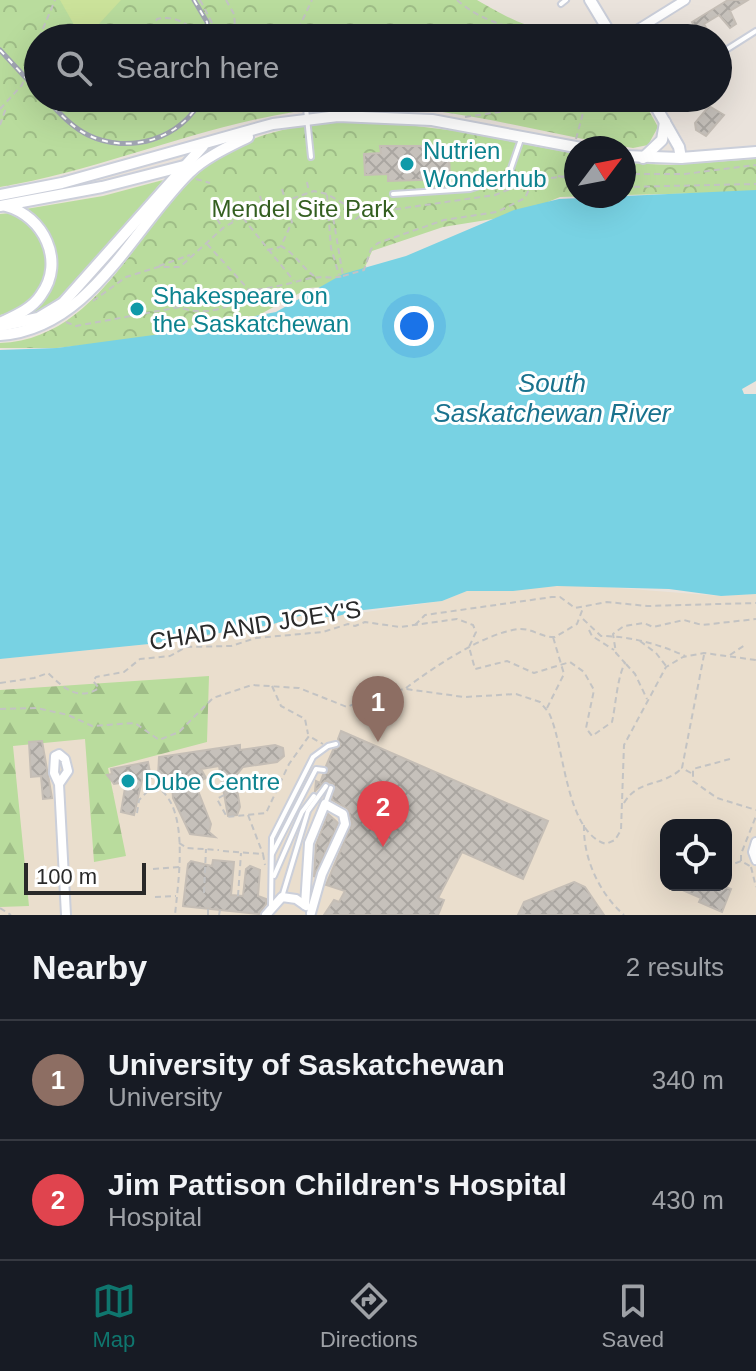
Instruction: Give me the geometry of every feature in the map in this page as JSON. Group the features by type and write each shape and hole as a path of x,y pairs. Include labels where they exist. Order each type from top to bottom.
{"street":[{"path":"590,0 605,24"},
{"path":"646,24 685,0"},
{"path":"659,112 679,147 681,158"},
{"path":"1,202 306,115 408,117 564,144"},
{"path":"643,158 662,140 665,122"},
{"path":"0,324 38,318 63,303 184,172 273,124"},
{"path":"0,335 40,327 75,305 205,144"},
{"path":"636,157 681,158 756,152"},
{"path":"1,202 184,172"},
{"path":"0,324 42,295 51,264 48,243 34,221 18,209 1,202"},
{"path":"59,784 66,915"},
{"path":"325,804 343,814 345,824 309,911 309,843 325,804"},
{"path":"754,863 756,842"},
{"path":"266,915 282,897 296,899 309,911"}],"lane":[{"path":"732,46 756,31"},
{"path":"306,112 311,157"},
{"path":"393,194 470,189 508,177 522,137"},
{"path":"271,906 272,838 313,757 336,744"},
{"path":"270,856 316,769 324,770"},
{"path":"282,897 308,811 329,787 325,804"},
{"path":"273,880 302,812 314,796"}],"path":[{"path":"45,24 55,0"},
{"path":"200,0 213,24"},
{"path":"226,0 234,14 235,24"},
{"path":"301,24 312,0"},
{"path":"457,0 501,24"},
{"path":"152,24 157,19 176,18 185,24"},
{"path":"0,109 24,81"},
{"path":"0,125 6,105"},
{"path":"294,112 292,114 306,115"},
{"path":"460,118 499,112"},
{"path":"580,136 584,112"},
{"path":"636,174 685,174 756,165"},
{"path":"184,172 210,183"},
{"path":"555,175 564,177"},
{"path":"331,217 356,219 362,214 495,195 533,180 564,175"},
{"path":"58,326 65,321 76,326 180,307 191,312 233,306 249,290 315,277 331,280 364,270 371,249 378,243 444,220 497,212 525,198 533,180"},
{"path":"307,182 309,193"},
{"path":"636,187 756,184"},
{"path":"267,250 281,246 292,222 282,189"},
{"path":"158,267 180,267 223,228 285,199 309,193 327,194 362,214"},
{"path":"327,194 331,248 341,276"},
{"path":"260,196 263,208"},
{"path":"228,211 234,222"},
{"path":"243,217 296,283"},
{"path":"217,219 223,228"},
{"path":"205,242 249,290"},
{"path":"281,246 315,277"},
{"path":"90,303 126,277 195,254"},
{"path":"415,626 425,615 552,597 560,597 575,608 607,602 647,606 756,603"},
{"path":"583,607 582,618 592,636 615,651 635,674 647,700"},
{"path":"404,689 469,647 514,630 525,629 553,637 582,618"},
{"path":"613,634 624,626 644,623 653,627 684,620 702,625 756,619"},
{"name":"CHAD AND JOEY'S","path":"0,683 48,673 66,690 87,694 99,688 93,681 96,677 124,672 140,659 170,656 186,647 231,646 256,638 323,632 365,622 415,626 467,620 476,632 469,647"},
{"path":"587,625 601,636 613,634 685,656"},
{"path":"613,634 615,651"},
{"path":"547,710 564,674 553,637"},
{"path":"640,641 656,653 666,667"},
{"path":"729,656 745,645"},
{"path":"469,647 475,669 507,661 534,673 570,662 578,667 593,684 591,719 586,728 592,736 612,722 620,689 619,674 625,663"},
{"path":"0,709 37,708 68,715 92,726 135,723 155,738 164,740 179,732 213,698 252,685 315,692 347,707 382,692 404,689 464,697 516,694 534,699 547,710 570,793 584,824 594,839 610,843 621,830 623,751 670,659 668,650"},
{"path":"670,659 704,653 756,660"},
{"path":"623,804 639,785 665,780 682,768 704,653"},
{"path":"224,795 217,799 227,817 266,813 289,764 309,736 305,719 281,706 271,685"},
{"path":"309,736 320,740 325,748"},
{"path":"691,773 700,766 730,759"},
{"path":"682,768 691,773 695,784 710,794 756,810"},
{"path":"162,791 165,783"},
{"path":"137,813 137,804 142,795 148,791 162,791"},
{"path":"162,791 174,812 179,843 175,915"},
{"path":"248,814 265,867"},
{"path":"741,861 756,816"},
{"path":"584,824 583,848 588,862 624,915"},
{"path":"250,853 259,842"},
{"path":"179,843 187,848 263,854"},
{"path":"204,893 206,849"},
{"path":"238,896 241,852"},
{"path":"732,865 741,861 754,863"},
{"path":"754,863 756,869"},
{"path":"754,863 756,887"},
{"path":"153,869 180,867"},
{"path":"155,897 177,896"},
{"path":"0,908 11,915"},
{"path":"208,908 208,915"}],"shaded area":[{"path":"579,585 721,596 756,594 756,915 0,915 0,659 149,644 270,625 309,613 345,615 442,601 467,591"}],"green space":[{"path":"0,0 477,0 524,24 24,24 24,112 294,112 210,131 0,187"},
{"path":"60,0 121,0 99,24 73,23"},
{"path":"441,112 650,112 658,127 648,145 636,147 636,136 568,136"},
{"name":"Mendel Site Park","path":"376,121 456,131 564,152 564,197 517,215 443,227 372,251 362,274 324,287 309,288 255,317 246,316 158,337 57,348 0,348 0,343 38,335 71,318 99,292 202,170 233,148 267,134 321,124"},
{"path":"756,159 756,192 636,195 636,164 671,165"},
{"path":"163,180 79,280 40,310 22,317 48,291 57,264 50,236 26,209 103,196"},
{"path":"11,213 28,223 39,237 45,252 46,268 32,297 18,308 0,315 0,214"},
{"path":"209,676 207,742 108,768 126,856 94,862 85,739 13,746 29,906 0,907 0,690"}],"water":[{"name":"South Saskatchewan River","path":"756,190 756,381 742,389 744,394 756,394 756,594 721,596 669,589 557,586 513,591 467,591 442,601 355,611 335,617 318,617 309,613 270,625 149,644 0,659 0,350 57,348 161,334 276,312 343,274 406,256 514,210 564,199 564,208 636,208 636,195"}],"building":[{"path":"728,0 748,0 730,11 736,24 732,27 719,15 704,24 692,22"},
{"path":"704,112 724,115 706,136 696,130 695,123"},
{"name":"Nutrien Wonderhub","path":"380,146 426,146 426,153 449,154 450,179 388,181 388,174 365,175 364,154 381,153"},
{"path":"341,731 548,821 523,879 462,852 438,898 444,900 438,915 324,915 334,900 339,902 345,891 326,885 352,823 348,809 332,800 334,784 325,781 315,791 316,781 320,783 328,772 326,766 333,750 340,746 338,739"},
{"path":"42,741 52,798 43,799 41,776 31,777 29,742"},
{"name":"Dube Centre","path":"240,745 240,750 275,745 283,748 284,756 277,762 243,767 235,777 240,807 237,815 228,816 219,766 201,769 206,778 195,783 211,824 209,832 215,837 190,834 173,798 172,784 161,783 162,777 158,777 159,757"},
{"path":"148,762 151,778 142,780 134,815 121,812 126,782 114,784 107,775 112,774 111,769"},
{"path":"328,814 338,823 314,877 316,845"},
{"path":"213,860 234,862 231,895 243,896 246,869 250,866 260,870 258,896 266,899 266,904 259,914 183,906 188,864 191,861 212,866"},
{"path":"574,882 585,887 604,915 518,915 524,902"},
{"path":"685,891 730,891 722,912 699,902 701,898"}],"railway":[{"path":"194,0 207,24"},
{"path":"0,50 24,76"},
{"path":"59,112 82,132 104,141 120,143 137,143 168,133 193,112"}],"place":[{"name":"Nutrien Wonderhub","path":"407,164"},
{"name":"Shakespeare on the Saskatchewan","path":"137,309"},
{"name":"University of Saskatchewan","path":"378,742"},
{"name":"Dube Centre","path":"128,781"},
{"name":"Jim Pattison Children's Hospital","path":"383,847"}]}
